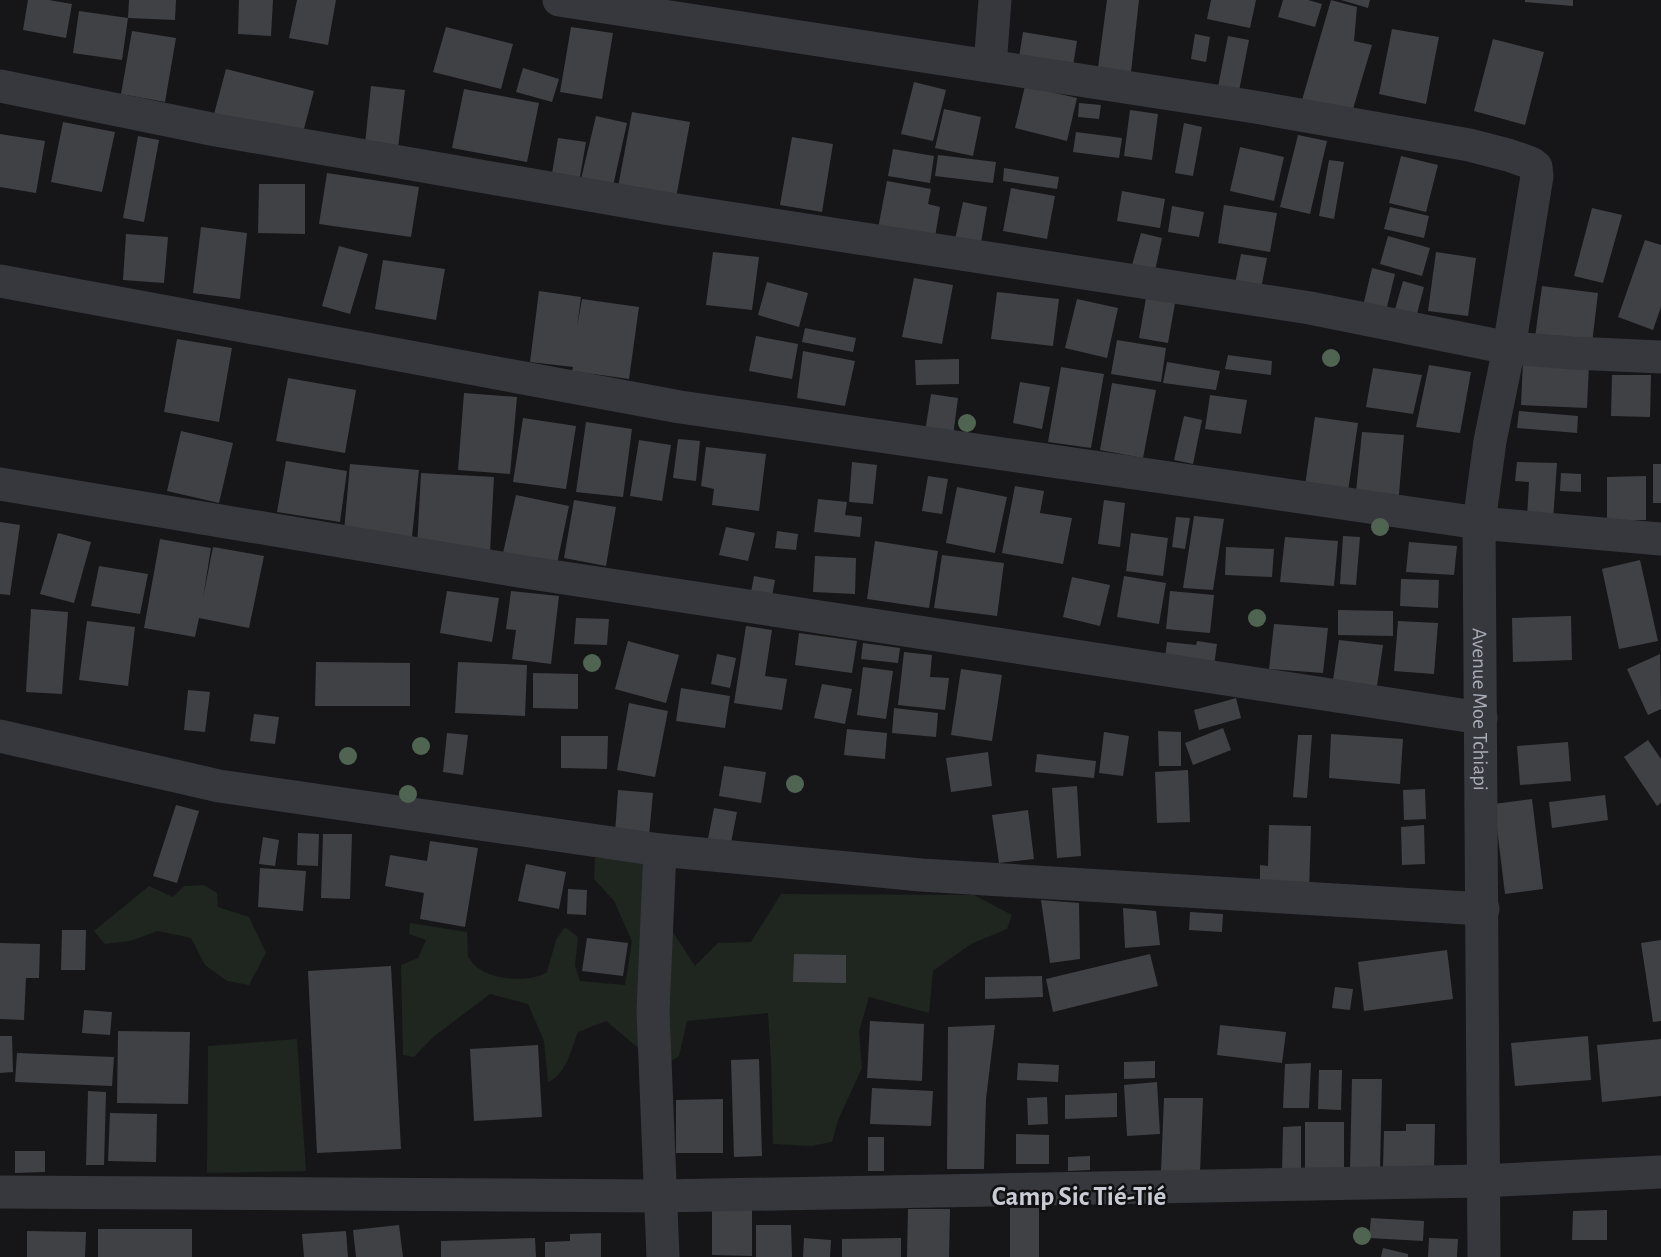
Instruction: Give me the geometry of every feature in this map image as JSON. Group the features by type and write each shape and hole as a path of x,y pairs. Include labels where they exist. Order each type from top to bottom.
{"street":[{"path":"559,0 990,66 995,0"},
{"name":"Avenue Moe Tchiapi","path":"990,66 1255,107 1469,145 1508,154 1536,167 1537,176 1509,348 1490,441 1479,524 1484,1257"},
{"path":"0,86 216,130 652,206 1310,308 1509,348 1661,357"},
{"path":"0,281 680,407 1479,524 1661,539"},
{"path":"0,484 525,572 1481,718"},
{"path":"0,736 219,786 660,850 921,875 1483,909"},
{"path":"660,850 653,1011 663,1257"},
{"path":"0,1192 660,1196 1482,1181 1661,1172"}],"shaded area":[{"path":"654,856 648,1060 636,1046 606,1021 578,1032 564,1067 548,1082 544,1041 528,1004 490,994 432,1038 414,1057 403,1055 401,965 418,958 426,940 409,934 410,923 467,932 468,957 474,964 485,972 512,979 531,978 547,972 556,940 565,927 578,937 575,966 580,981 625,985 632,941 614,901 594,879 595,858"},
{"path":"204,885 217,893 218,907 249,917 266,953 249,985 227,981 205,965 191,938 158,931 130,941 105,944 94,931 149,886 173,897 184,886"},
{"path":"781,894 974,895 1012,915 1007,929 971,944 933,971 929,1013 869,997 859,1032 862,1068 838,1120 832,1142 811,1146 773,1144 768,1013 687,1021 679,1056 665,1065 671,929 695,966 718,943 751,942"},
{"path":"297,1039 306,1171 207,1173 208,1046"}],"building":[{"path":"28,0 49,0 72,4 66,38 23,30"},
{"path":"129,0 176,0 175,20 128,18"},
{"path":"239,0 273,0 271,36 238,34"},
{"path":"297,0 336,0 328,45 289,38"},
{"path":"1107,0 1139,0 1131,72 1098,68"},
{"path":"1211,0 1256,0 1250,28 1207,19"},
{"path":"1283,0 1308,0 1322,4 1315,27 1278,17"},
{"path":"1331,0 1357,7 1354,41 1372,45 1350,119 1300,107"},
{"path":"1341,0 1370,0 1368,8"},
{"path":"1525,0 1573,0 1573,6 1525,2"},
{"path":"79,11 128,18 122,60 73,53"},
{"path":"446,27 513,44 501,89 433,72"},
{"path":"571,27 613,33 602,99 560,92"},
{"path":"1392,29 1439,37 1426,104 1379,94"},
{"path":"132,31 176,38 165,102 121,94"},
{"path":"1023,32 1077,41 1073,66 1019,57"},
{"path":"1195,34 1210,37 1206,62 1191,59"},
{"path":"1228,36 1249,40 1239,91 1218,87"},
{"path":"1493,39 1544,52 1525,125 1474,111"},
{"path":"523,68 559,79 552,102 516,92"},
{"path":"226,69 314,91 301,140 213,118"},
{"path":"914,82 946,90 933,141 901,134"},
{"path":"371,86 405,90 398,148 365,144"},
{"path":"1025,86 1077,98 1067,141 1015,128"},
{"path":"464,89 539,103 527,162 452,148"},
{"path":"1079,103 1101,105 1099,119 1078,117"},
{"path":"944,109 981,117 973,156 935,148"},
{"path":"1130,110 1158,114 1152,160 1124,156"},
{"path":"632,112 690,122 676,198 618,187"},
{"path":"596,116 627,123 613,186 581,179"},
{"path":"63,122 115,132 102,192 51,182"},
{"path":"1184,123 1202,127 1193,176 1175,173"},
{"path":"1076,132 1122,138 1119,158 1073,152"},
{"path":"0,134 45,141 36,193 0,187"},
{"path":"1298,135 1327,141 1310,214 1280,207"},
{"path":"138,136 159,140 144,222 123,218"},
{"path":"792,137 833,144 822,212 780,205"},
{"path":"558,138 586,142 578,188 550,185"},
{"path":"1240,147 1284,157 1274,201 1230,191"},
{"path":"893,149 934,156 930,183 888,176"},
{"path":"938,155 996,162 993,183 935,176"},
{"path":"1401,156 1438,165 1426,212 1389,203"},
{"path":"1329,160 1344,162 1334,219 1319,216"},
{"path":"1004,168 1059,177 1057,189 1003,181"},
{"path":"327,173 419,187 411,237 319,224"},
{"path":"887,181 931,189 928,204 940,207 934,243 877,234"},
{"path":"259,184 305,184 305,234 258,233"},
{"path":"1011,188 1055,196 1047,239 1003,231"},
{"path":"1122,191 1165,199 1160,228 1117,221"},
{"path":"963,202 987,207 980,249 954,244"},
{"path":"1224,205 1277,213 1270,252 1218,243"},
{"path":"1172,206 1204,212 1199,237 1168,232"},
{"path":"1390,207 1429,216 1424,238 1384,229"},
{"path":"1592,208 1622,215 1603,283 1574,276"},
{"path":"201,227 247,233 240,299 193,293"},
{"path":"1141,233 1162,238 1155,271 1132,265"},
{"path":"126,234 168,237 164,283 123,280"},
{"path":"1388,236 1430,248 1422,276 1380,264"},
{"path":"1645,240 1661,245 1661,307 1653,330 1618,317"},
{"path":"339,246 368,254 350,314 322,306"},
{"path":"713,252 759,257 752,310 706,305"},
{"path":"1436,252 1476,258 1468,316 1428,311"},
{"path":"1241,254 1267,258 1260,294 1234,289"},
{"path":"383,260 445,269 436,320 375,309"},
{"path":"1372,268 1395,274 1386,311 1363,306"},
{"path":"914,278 953,285 942,344 902,337"},
{"path":"1403,281 1424,287 1414,325 1392,320"},
{"path":"767,282 808,293 799,327 758,315"},
{"path":"1542,286 1598,293 1591,352 1534,345"},
{"path":"539,291 581,297 577,327 582,299 639,307 629,379 572,371 573,367 530,362"},
{"path":"997,292 1059,299 1053,346 991,339"},
{"path":"1146,298 1175,303 1168,343 1139,338"},
{"path":"1077,299 1118,308 1107,358 1065,348"},
{"path":"805,328 856,338 853,352 802,342"},
{"path":"756,336 798,344 792,379 749,371"},
{"path":"177,339 232,348 219,422 164,412"},
{"path":"1117,340 1166,348 1161,382 1111,374"},
{"path":"803,351 855,361 845,406 797,398"},
{"path":"1228,355 1272,361 1271,375 1225,369"},
{"path":"959,359 959,384 916,385 915,360"},
{"path":"1523,361 1589,364 1587,408 1521,405"},
{"path":"1167,362 1220,371 1216,390 1163,383"},
{"path":"1429,365 1471,372 1460,433 1416,427"},
{"path":"1061,367 1104,374 1091,448 1048,442"},
{"path":"1373,368 1422,375 1413,414 1366,407"},
{"path":"1612,375 1651,375 1650,417 1611,416"},
{"path":"288,378 356,390 345,453 276,441"},
{"path":"1020,382 1050,387 1042,429 1013,423"},
{"path":"1112,383 1156,390 1143,458 1100,450"},
{"path":"464,393 517,397 510,474 458,470"},
{"path":"931,394 958,398 953,436 925,432"},
{"path":"1210,395 1247,400 1241,434 1205,429"},
{"path":"1519,411 1578,416 1577,433 1517,428"},
{"path":"1184,416 1202,420 1193,464 1174,460"},
{"path":"1315,417 1358,423 1347,498 1304,492"},
{"path":"523,418 576,426 566,489 513,482"},
{"path":"586,422 632,429 623,497 576,492"},
{"path":"181,431 233,443 219,503 167,491"},
{"path":"1362,432 1404,435 1398,506 1355,502"},
{"path":"678,439 700,441 696,481 673,478"},
{"path":"639,440 671,445 662,501 630,496"},
{"path":"706,447 766,454 759,511 712,505 714,489 701,486"},
{"path":"286,461 347,471 340,522 277,512"},
{"path":"852,462 877,465 873,504 849,502"},
{"path":"1517,462 1557,463 1553,520 1527,518 1529,482 1515,481"},
{"path":"350,464 419,470 412,537 344,531"},
{"path":"1653,464 1661,464 1661,503 1653,503"},
{"path":"421,473 494,477 490,552 417,548"},
{"path":"1561,473 1581,474 1581,492 1560,491"},
{"path":"928,476 948,479 942,514 922,511"},
{"path":"1646,476 1646,520 1607,520 1607,477"},
{"path":"1015,486 1044,491 1040,513 1072,518 1063,564 1002,553"},
{"path":"957,487 1007,497 995,553 946,543"},
{"path":"516,495 569,506 557,564 503,553"},
{"path":"818,499 847,502 845,515 862,517 860,537 814,532"},
{"path":"574,500 616,507 606,566 564,558"},
{"path":"1104,500 1125,503 1120,547 1098,544"},
{"path":"1194,516 1224,519 1213,590 1183,588"},
{"path":"1176,517 1190,518 1185,549 1172,547"},
{"path":"0,522 20,525 10,595 0,594"},
{"path":"726,527 755,533 748,561 719,555"},
{"path":"777,531 798,534 796,550 775,548"},
{"path":"58,533 91,542 74,603 40,594"},
{"path":"1131,533 1168,538 1163,576 1126,571"},
{"path":"1343,536 1360,537 1356,585 1340,584"},
{"path":"1285,537 1338,541 1334,586 1280,582"},
{"path":"160,539 211,548 203,598 213,547 264,556 249,628 199,618 195,637 144,628"},
{"path":"875,541 938,551 929,608 867,599"},
{"path":"1409,542 1457,546 1454,575 1406,572"},
{"path":"1226,547 1274,549 1272,577 1225,575"},
{"path":"942,555 1004,563 997,616 934,608"},
{"path":"815,556 856,558 855,594 813,592"},
{"path":"1640,560 1658,641 1619,649 1602,569"},
{"path":"99,566 148,574 140,614 91,606"},
{"path":"754,576 775,580 770,607 749,603"},
{"path":"1124,576 1166,583 1159,624 1117,617"},
{"path":"1072,577 1110,585 1100,626 1063,617"},
{"path":"1401,579 1439,580 1438,608 1400,606"},
{"path":"447,591 499,598 492,642 440,633"},
{"path":"511,591 559,596 551,664 512,659 516,630 506,629"},
{"path":"1170,591 1214,595 1210,633 1166,629"},
{"path":"31,609 68,612 62,694 26,692"},
{"path":"1338,610 1393,611 1393,636 1338,635"},
{"path":"1571,616 1572,660 1513,662 1512,618"},
{"path":"576,618 609,619 607,645 574,644"},
{"path":"87,621 135,627 128,686 79,680"},
{"path":"1398,621 1438,623 1434,674 1394,671"},
{"path":"1274,624 1328,628 1323,673 1269,669"},
{"path":"746,626 772,630 765,676 787,679 782,710 734,703"},
{"path":"799,633 857,641 852,673 795,665"},
{"path":"1339,640 1383,645 1376,693 1332,687"},
{"path":"628,641 679,655 666,703 615,689"},
{"path":"1197,641 1217,644 1213,673 1164,666 1167,642 1196,645"},
{"path":"863,643 900,648 898,663 861,659"},
{"path":"904,652 932,655 930,677 949,678 945,710 898,705"},
{"path":"717,654 736,658 730,688 711,684"},
{"path":"1660,654 1661,709 1648,715 1627,669"},
{"path":"316,662 410,663 410,706 315,706"},
{"path":"458,662 527,665 525,716 455,713"},
{"path":"863,667 893,671 886,719 857,715"},
{"path":"961,669 1002,675 992,741 951,735"},
{"path":"533,673 578,674 578,709 533,708"},
{"path":"822,684 852,689 845,724 814,718"},
{"path":"681,688 730,696 725,728 676,721"},
{"path":"188,690 210,692 205,732 184,730"},
{"path":"1236,698 1241,718 1199,730 1194,710"},
{"path":"629,703 668,711 655,777 617,770"},
{"path":"894,708 938,713 936,737 892,733"},
{"path":"254,714 279,717 275,744 250,741"},
{"path":"1223,728 1231,750 1193,765 1185,743"},
{"path":"847,729 887,733 885,759 844,755"},
{"path":"1158,731 1181,732 1181,766 1159,766"},
{"path":"1104,732 1129,736 1123,776 1099,773"},
{"path":"447,733 468,735 463,775 443,772"},
{"path":"1331,734 1403,739 1400,784 1329,778"},
{"path":"1298,735 1312,735 1307,798 1293,797"},
{"path":"561,736 608,736 607,769 561,768"},
{"path":"1648,740 1661,759 1661,803 1657,806 1624,757"},
{"path":"1568,742 1571,781 1520,785 1517,746"},
{"path":"988,752 992,786 951,792 946,758"},
{"path":"1037,754 1096,761 1094,778 1035,772"},
{"path":"724,766 766,772 761,803 719,796"},
{"path":"1188,770 1190,822 1157,823 1155,772"},
{"path":"1077,786 1081,856 1057,858 1052,788"},
{"path":"1425,789 1426,819 1404,820 1403,790"},
{"path":"618,790 653,793 649,836 615,833"},
{"path":"1605,795 1608,820 1552,828 1549,802"},
{"path":"1532,799 1543,889 1505,894 1494,804"},
{"path":"176,805 199,811 177,883 153,876"},
{"path":"714,808 737,812 730,848 707,844"},
{"path":"1028,810 1034,859 999,863 992,815"},
{"path":"1269,825 1311,826 1309,893 1260,885 1260,865 1268,866"},
{"path":"1424,825 1425,864 1402,865 1401,827"},
{"path":"298,833 319,834 318,866 297,865"},
{"path":"323,834 352,834 350,899 321,898"},
{"path":"263,837 279,840 275,866 259,864"},
{"path":"430,841 478,848 465,927 420,919 424,893 385,886 390,855 427,861"},
{"path":"526,864 566,872 559,909 518,901"},
{"path":"260,868 306,871 303,911 258,907"},
{"path":"568,889 587,890 586,915 567,914"},
{"path":"1041,900 1079,903 1080,959 1050,963"},
{"path":"1123,908 1156,911 1160,945 1125,948"},
{"path":"1190,912 1223,914 1222,932 1189,930"},
{"path":"62,930 86,930 85,970 61,970"},
{"path":"587,938 628,943 623,976 582,971"},
{"path":"1661,940 1661,1021 1653,1022 1641,943"},
{"path":"0,943 40,944 39,978 26,978 24,1020 0,1019"},
{"path":"1447,950 1453,999 1364,1011 1358,962"},
{"path":"794,954 846,955 846,983 793,982"},
{"path":"1150,954 1158,986 1053,1012 1046,979"},
{"path":"391,966 401,1149 317,1153 308,971"},
{"path":"1042,976 1043,997 985,999 985,977"},
{"path":"1335,987 1353,989 1350,1010 1332,1008"},
{"path":"84,1010 112,1012 110,1035 82,1033"},
{"path":"870,1021 924,1024 922,1081 867,1078"},
{"path":"995,1025 986,1099 984,1169 947,1169 948,1027"},
{"path":"1220,1025 1286,1032 1282,1063 1217,1055"},
{"path":"118,1031 190,1032 188,1104 117,1103"},
{"path":"0,1036 12,1036 13,1072 0,1073"},
{"path":"1588,1036 1591,1080 1515,1086 1511,1043"},
{"path":"1661,1039 1661,1096 1602,1102 1597,1045"},
{"path":"538,1045 542,1117 474,1121 470,1049"},
{"path":"17,1053 114,1057 112,1086 15,1082"},
{"path":"759,1059 762,1156 734,1157 731,1060"},
{"path":"1155,1061 1155,1078 1124,1079 1124,1062"},
{"path":"1018,1063 1059,1065 1058,1082 1017,1080"},
{"path":"1311,1063 1309,1108 1283,1108 1285,1064"},
{"path":"1319,1070 1342,1070 1341,1110 1318,1109"},
{"path":"1352,1079 1382,1079 1380,1170 1350,1170"},
{"path":"1157,1082 1160,1134 1127,1136 1124,1085"},
{"path":"872,1088 933,1091 931,1126 870,1124"},
{"path":"88,1091 106,1092 104,1165 86,1165"},
{"path":"1117,1093 1117,1117 1065,1119 1065,1095"},
{"path":"1047,1097 1048,1124 1028,1125 1027,1098"},
{"path":"1164,1098 1203,1098 1200,1172 1161,1171"},
{"path":"723,1099 723,1153 676,1153 676,1100"},
{"path":"110,1113 157,1114 156,1162 108,1161"},
{"path":"1305,1122 1344,1122 1344,1174 1305,1174"},
{"path":"1406,1124 1435,1124 1434,1169 1383,1168 1384,1131 1406,1131"},
{"path":"1301,1126 1301,1172 1282,1172 1283,1127"},
{"path":"1016,1134 1049,1135 1049,1164 1016,1164"},
{"path":"868,1137 884,1137 884,1171 868,1171"},
{"path":"15,1151 45,1151 45,1172 15,1173"},
{"path":"1090,1156 1090,1170 1068,1171 1068,1157"},
{"path":"712,1203 752,1204 752,1256 712,1255"},
{"path":"1010,1208 1039,1208 1039,1257 1010,1257"},
{"path":"908,1209 950,1209 949,1257 907,1257"},
{"path":"1607,1210 1607,1240 1572,1240 1573,1211"},
{"path":"1371,1218 1424,1221 1423,1241 1369,1238"},
{"path":"399,1225 403,1257 356,1257 353,1230"},
{"path":"756,1225 791,1225 792,1257 756,1257"},
{"path":"98,1229 192,1229 192,1257 98,1257"},
{"path":"27,1231 86,1232 85,1257 27,1257"},
{"path":"346,1231 348,1257 304,1257 302,1234"},
{"path":"601,1233 601,1257 545,1257 545,1242 570,1241 570,1234"},
{"path":"535,1238 536,1257 441,1257 441,1241"},
{"path":"804,1238 831,1240 830,1257 803,1257"},
{"path":"901,1238 901,1257 842,1257 842,1239"},
{"path":"1429,1238 1458,1239 1457,1257 1428,1257"},
{"path":"1383,1248 1408,1254 1408,1257 1381,1257"}],"district":[{"name":"Camp Sic Tié-Tié","path":"1079,1196"}]}
